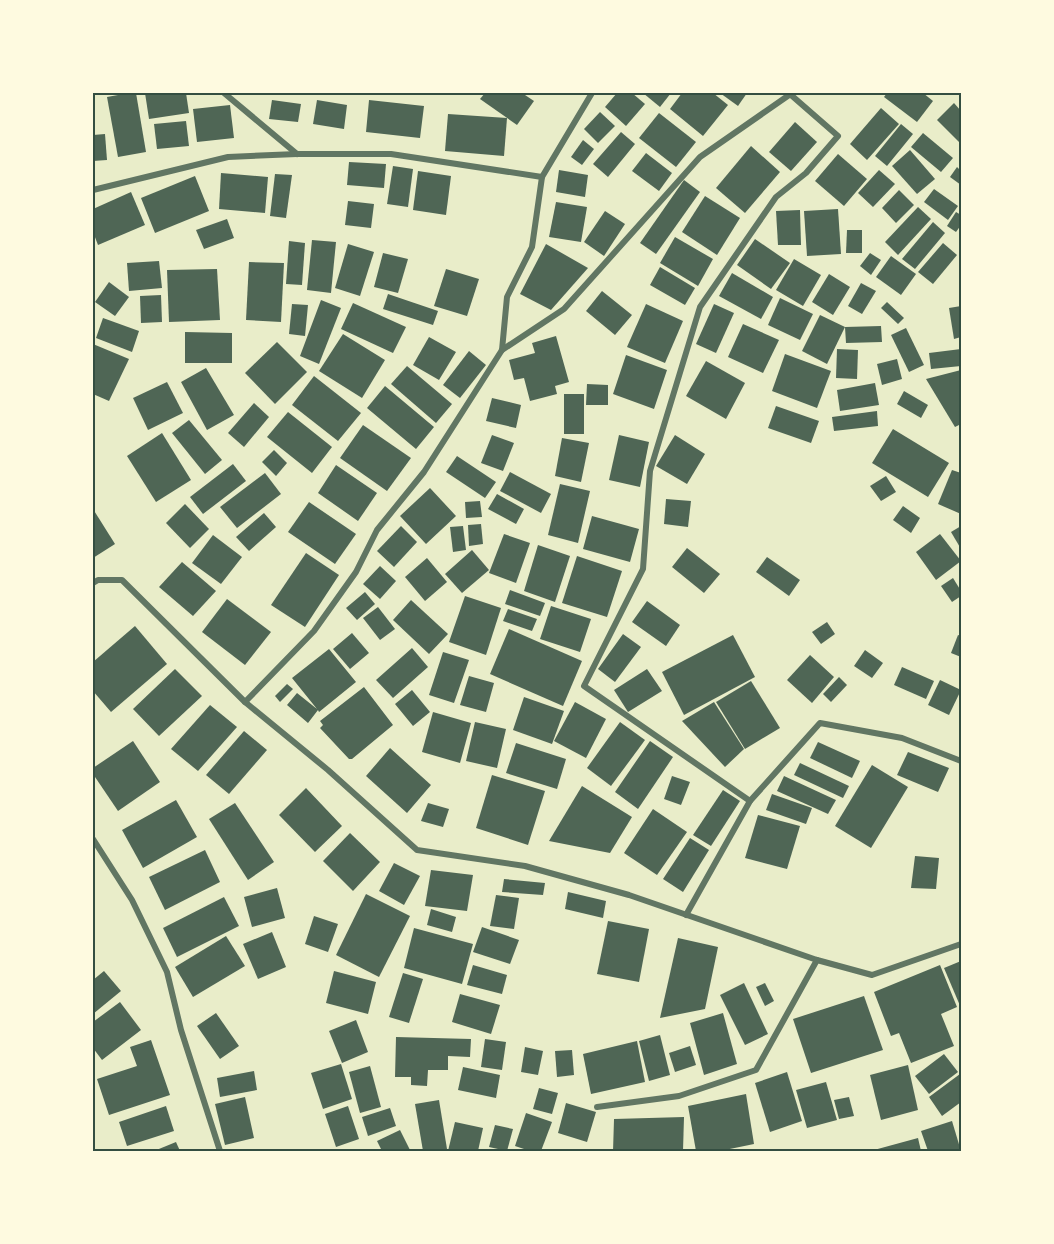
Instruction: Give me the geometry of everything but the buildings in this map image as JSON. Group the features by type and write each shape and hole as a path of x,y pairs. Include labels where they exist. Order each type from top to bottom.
{"street":[{"path":"224,93 297,154"},
{"path":"502,350 507,297 532,247 542,177 592,93"},
{"path":"245,702 314,631 356,573 377,530 423,472 502,350 564,309 700,156 792,94 838,136 806,173 776,197 700,307 650,471 643,569 584,686 750,801"},
{"path":"93,190 228,157 297,154 391,154 542,177"},
{"path":"93,583 98,580 122,580 245,702 328,770 417,850 525,866 629,895 817,960 872,975 961,944"},
{"path":"686,915 750,801 820,723 902,738 961,761"},
{"path":"93,839 132,900 167,972 181,1030 220,1151"},
{"path":"597,1107 679,1096 756,1070 817,960"}]}
